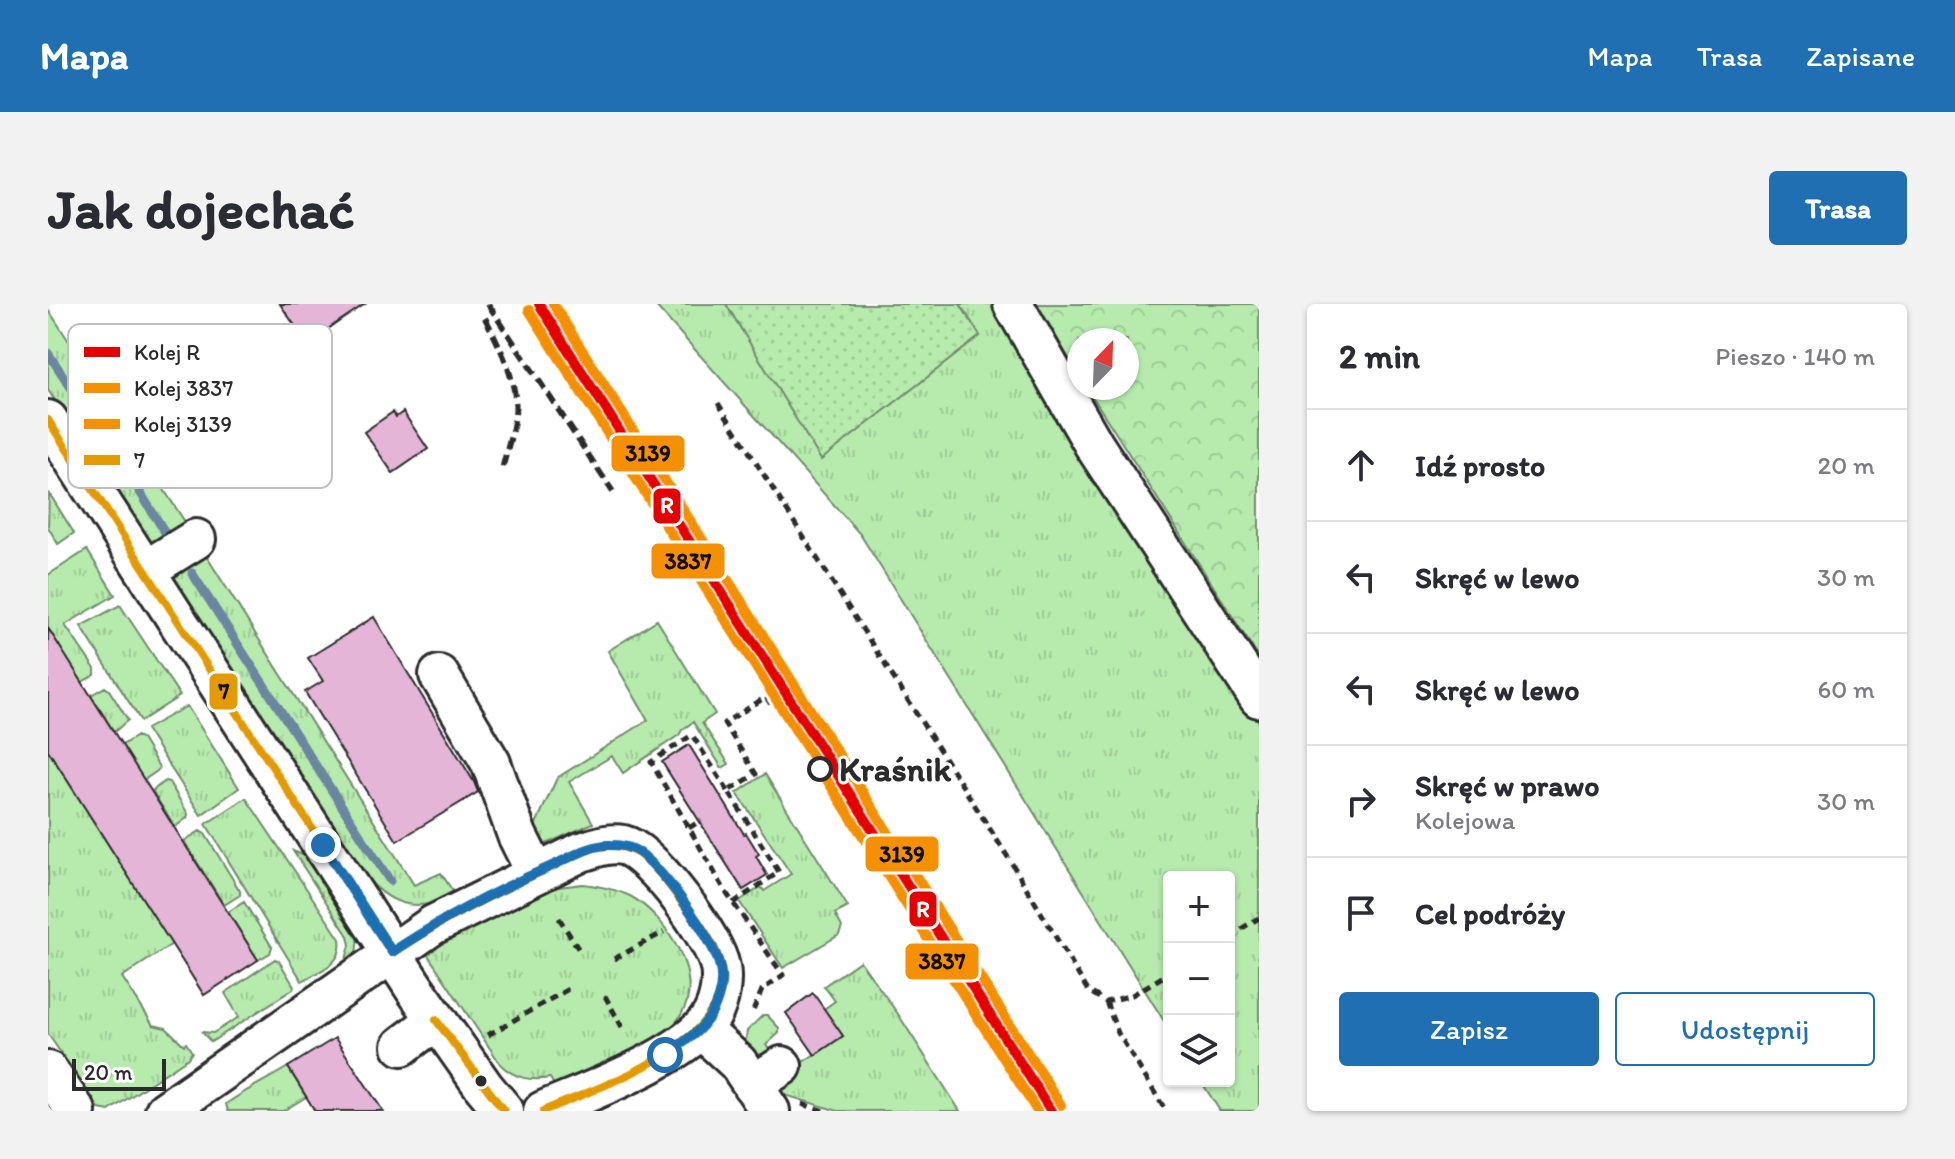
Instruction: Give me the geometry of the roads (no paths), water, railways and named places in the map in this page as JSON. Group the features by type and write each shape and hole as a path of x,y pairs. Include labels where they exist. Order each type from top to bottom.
{"street":[{"path":"1013,304 1094,445 1259,698"},
{"path":"48,420 68,450"},
{"path":"93,488 436,1020 504,1111"},
{"path":"146,570 196,539"},
{"path":"439,675 491,763 517,835 536,873"},
{"path":"165,1111 443,919 536,873 606,845 623,845 651,862 692,915 718,958 721,970 718,997 712,1014 701,1029 665,1055 543,1111"},
{"path":"402,1046 436,1020"},
{"path":"701,1029 768,1087"},
{"path":"48,1071 76,1111"}],"waterway":[{"path":"48,353 68,383"},
{"path":"138,488 166,534"},
{"path":"192,573 390,881"}],"railway":[{"path":"488,304 613,492"},
{"path":"485,318 507,364 514,390 513,428 502,470"}],"rail line":[{"name":"R","path":"539,304 1051,1111"},
{"name":"3139","path":"553,304 1061,1105"},
{"name":"3837","path":"529,310 1037,1111"}],"place":[{"name":"Kraśnik","path":"820,769"}]}
